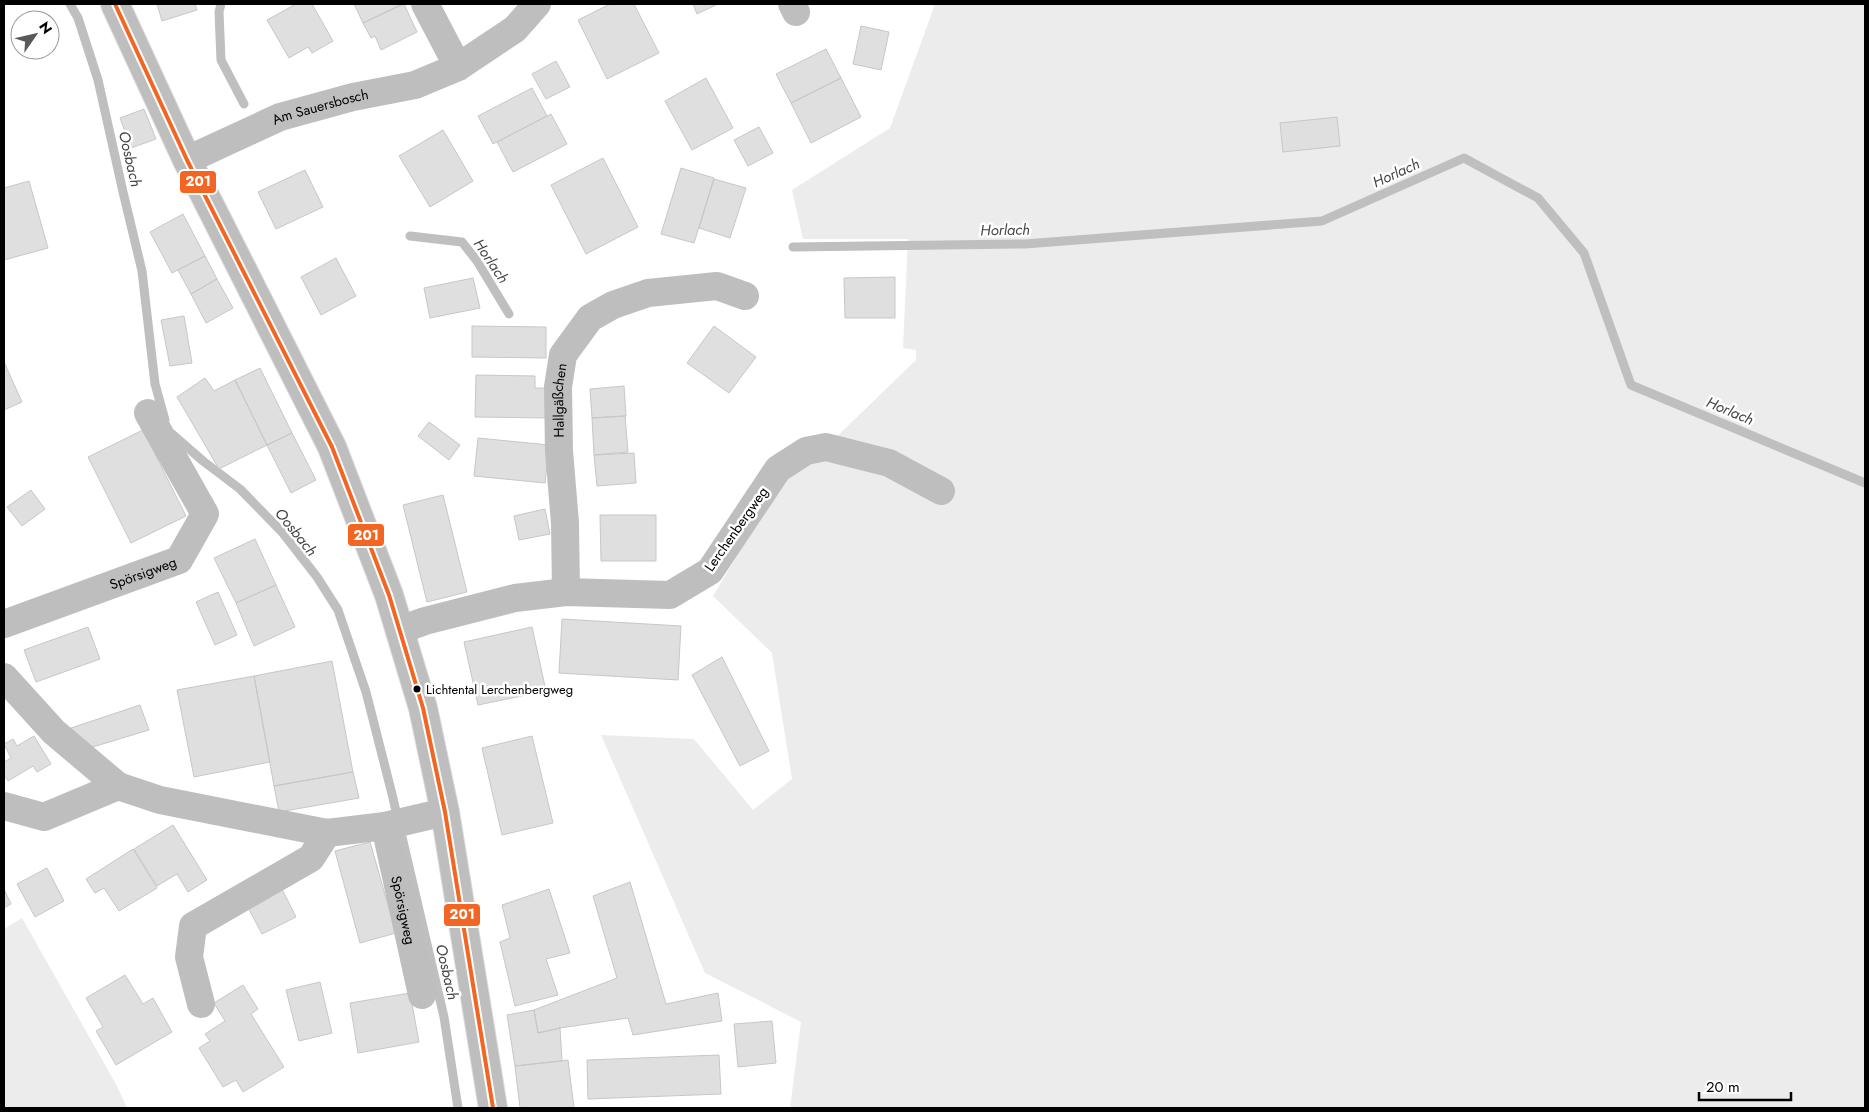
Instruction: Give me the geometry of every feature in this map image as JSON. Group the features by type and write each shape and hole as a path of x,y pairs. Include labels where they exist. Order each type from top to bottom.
{"street":[{"path":"116,4 187,160 332,447 389,594 423,708 438,813 493,1108"},
{"path":"425,4 458,67"},
{"name":"Am Sauersbosch","path":"187,160 280,117 353,97 416,85 458,67 515,29 536,4"},
{"name":"Hallgäßchen","path":"566,592 565,523 559,451 558,387 563,355 590,318 613,305 648,293 717,286 745,296"},
{"name":"Spörsigweg","path":"4,624 179,560 205,514 148,413"},
{"name":"Lerchenbergweg","path":"400,630 425,621 515,598 566,592 670,595 710,571 778,469 806,450 826,447 889,463 941,491"},
{"path":"4,677 54,732 118,786 160,800 327,833 385,826 438,813"},
{"path":"4,806 44,817 118,786"},
{"name":"Spörsigweg","path":"385,826 422,995"},
{"path":"200,1004 189,957 194,926 311,858 327,833"}],"shaded area":[{"path":"933,4 1865,4 1865,1108 790,1108 801,1022 705,973 601,735 694,739 753,810 792,779 772,653 713,596 787,472 826,447 916,360 916,350 903,348 908,239 803,239 792,190 890,128 934,7"},
{"path":"22,918 117,1086 127,1108 4,1108 4,929"}],"building":[{"path":"157,4 195,4 197,10 162,21"},
{"path":"296,4 312,4 333,41 312,53 308,47 289,58 267,20"},
{"path":"354,4 402,4 363,23"},
{"path":"404,4 417,32 381,50 375,36 371,38 363,23"},
{"path":"610,4 634,4 659,53 607,79 578,20"},
{"path":"693,4 718,4 697,14"},
{"path":"861,26 889,32 881,70 853,64"},
{"path":"826,49 841,78 791,103 776,74"},
{"path":"556,61 570,87 546,99 532,74"},
{"path":"706,78 733,128 692,150 665,101"},
{"path":"841,78 861,117 811,143 791,103"},
{"path":"532,88 547,116 493,144 478,116"},
{"path":"144,109 156,139 131,148 120,118"},
{"path":"551,114 567,144 513,172 497,142"},
{"path":"1337,117 1340,146 1283,152 1280,123"},
{"path":"759,127 773,153 748,166 734,140"},
{"path":"443,130 473,181 430,207 399,156"},
{"path":"603,158 638,227 586,254 551,185"},
{"path":"681,168 714,178 694,243 661,234"},
{"path":"305,170 323,207 276,229 258,192"},
{"path":"714,179 746,188 730,238 699,228"},
{"path":"29,181 48,248 4,260 4,188"},
{"path":"183,214 205,256 172,273 150,232"},
{"path":"205,256 217,279 191,294 178,270"},
{"path":"336,258 356,296 321,315 301,277"},
{"path":"895,277 895,318 845,318 844,278"},
{"path":"473,278 480,308 430,318 424,288"},
{"path":"217,279 233,308 206,323 191,294"},
{"path":"184,316 192,363 170,366 161,320"},
{"path":"472,326 546,327 546,358 472,357"},
{"path":"714,326 756,357 729,393 687,363"},
{"path":"4,362 22,402 4,410"},
{"path":"260,368 292,433 267,445 235,380"},
{"path":"476,375 535,376 535,388 549,388 548,418 475,417"},
{"path":"205,378 214,391 235,380 267,445 219,469 177,397"},
{"path":"624,386 626,416 592,418 590,389"},
{"path":"625,416 628,452 594,455 592,418"},
{"path":"429,422 460,445 449,460 418,436"},
{"path":"143,430 186,516 131,543 88,457"},
{"path":"292,433 316,480 291,493 267,445"},
{"path":"478,438 549,445 545,483 474,476"},
{"path":"634,453 636,483 597,486 594,455"},
{"path":"31,490 45,509 22,526 7,507"},
{"path":"443,495 467,592 427,602 403,505"},
{"path":"545,509 550,534 519,540 514,516"},
{"path":"600,515 656,515 656,561 601,561"},
{"path":"255,539 276,585 236,603 214,558"},
{"path":"276,585 295,627 254,646 236,603"},
{"path":"218,592 237,635 215,645 196,602"},
{"path":"562,619 681,626 678,680 559,673"},
{"path":"88,627 100,659 36,682 24,650"},
{"path":"532,627 546,691 478,705 464,642"},
{"path":"722,657 769,751 740,766 692,675"},
{"path":"332,661 353,772 274,786 254,676"},
{"path":"254,676 270,762 194,777 177,690"},
{"path":"140,705 149,730 86,749 68,729"},
{"path":"34,736 51,764 37,772 33,766 8,781 4,775 4,762 11,758 4,744 13,739 17,746"},
{"path":"532,736 553,823 502,835 482,748"},
{"path":"353,772 359,798 279,812 274,786"},
{"path":"173,825 207,880 188,892 177,874 157,886 134,849"},
{"path":"370,842 396,933 360,943 335,851"},
{"path":"133,849 157,888 119,911 104,888 95,893 86,879"},
{"path":"47,868 64,901 35,917 17,884"},
{"path":"630,882 666,1004 718,993 722,1021 633,1035 628,1018 538,1033 534,1010 617,978 593,896"},
{"path":"281,887 296,917 262,934 246,904"},
{"path":"4,889 11,904 4,908"},
{"path":"549,889 570,953 546,959 558,995 515,1006 500,942 510,938 502,905"},
{"path":"125,975 143,1004 153,998 172,1032 116,1065 96,1031 103,1027 86,998"},
{"path":"320,982 332,1033 299,1041 286,990"},
{"path":"243,985 258,1009 251,1014 284,1067 243,1092 236,1080 223,1087 199,1048 210,1041 205,1034 225,1021 214,1003"},
{"path":"410,993 419,1042 358,1053 350,1003"},
{"path":"534,1010 538,1033 560,1028 562,1061 515,1066 507,1015"},
{"path":"772,1021 776,1063 738,1067 734,1024"},
{"path":"719,1055 721,1094 588,1099 587,1060"},
{"path":"568,1060 574,1108 520,1108 515,1066"}],"waterway":[{"name":"Oosbach","path":"70,4 78,18 98,80 142,271 155,384 165,420"},
{"name":"Horlach","path":"221,4 219,12 221,60 244,104"},
{"name":"Horlach","path":"793,247 1025,244 1322,221 1464,158 1538,198 1584,253 1631,385 1865,483"},
{"name":"Horlach","path":"410,236 462,242 477,261 509,314"},
{"name":"Oosbach","path":"172,434 240,489 282,532 317,577 338,610 366,692 392,794 444,1017 458,1108"}],"transit line":[{"name":"201","path":"115,4 187,160 332,447 389,595 423,708 445,812 493,1108"}],"place":[{"name":"Lichtental Lerchenbergweg","path":"417,689"}]}
